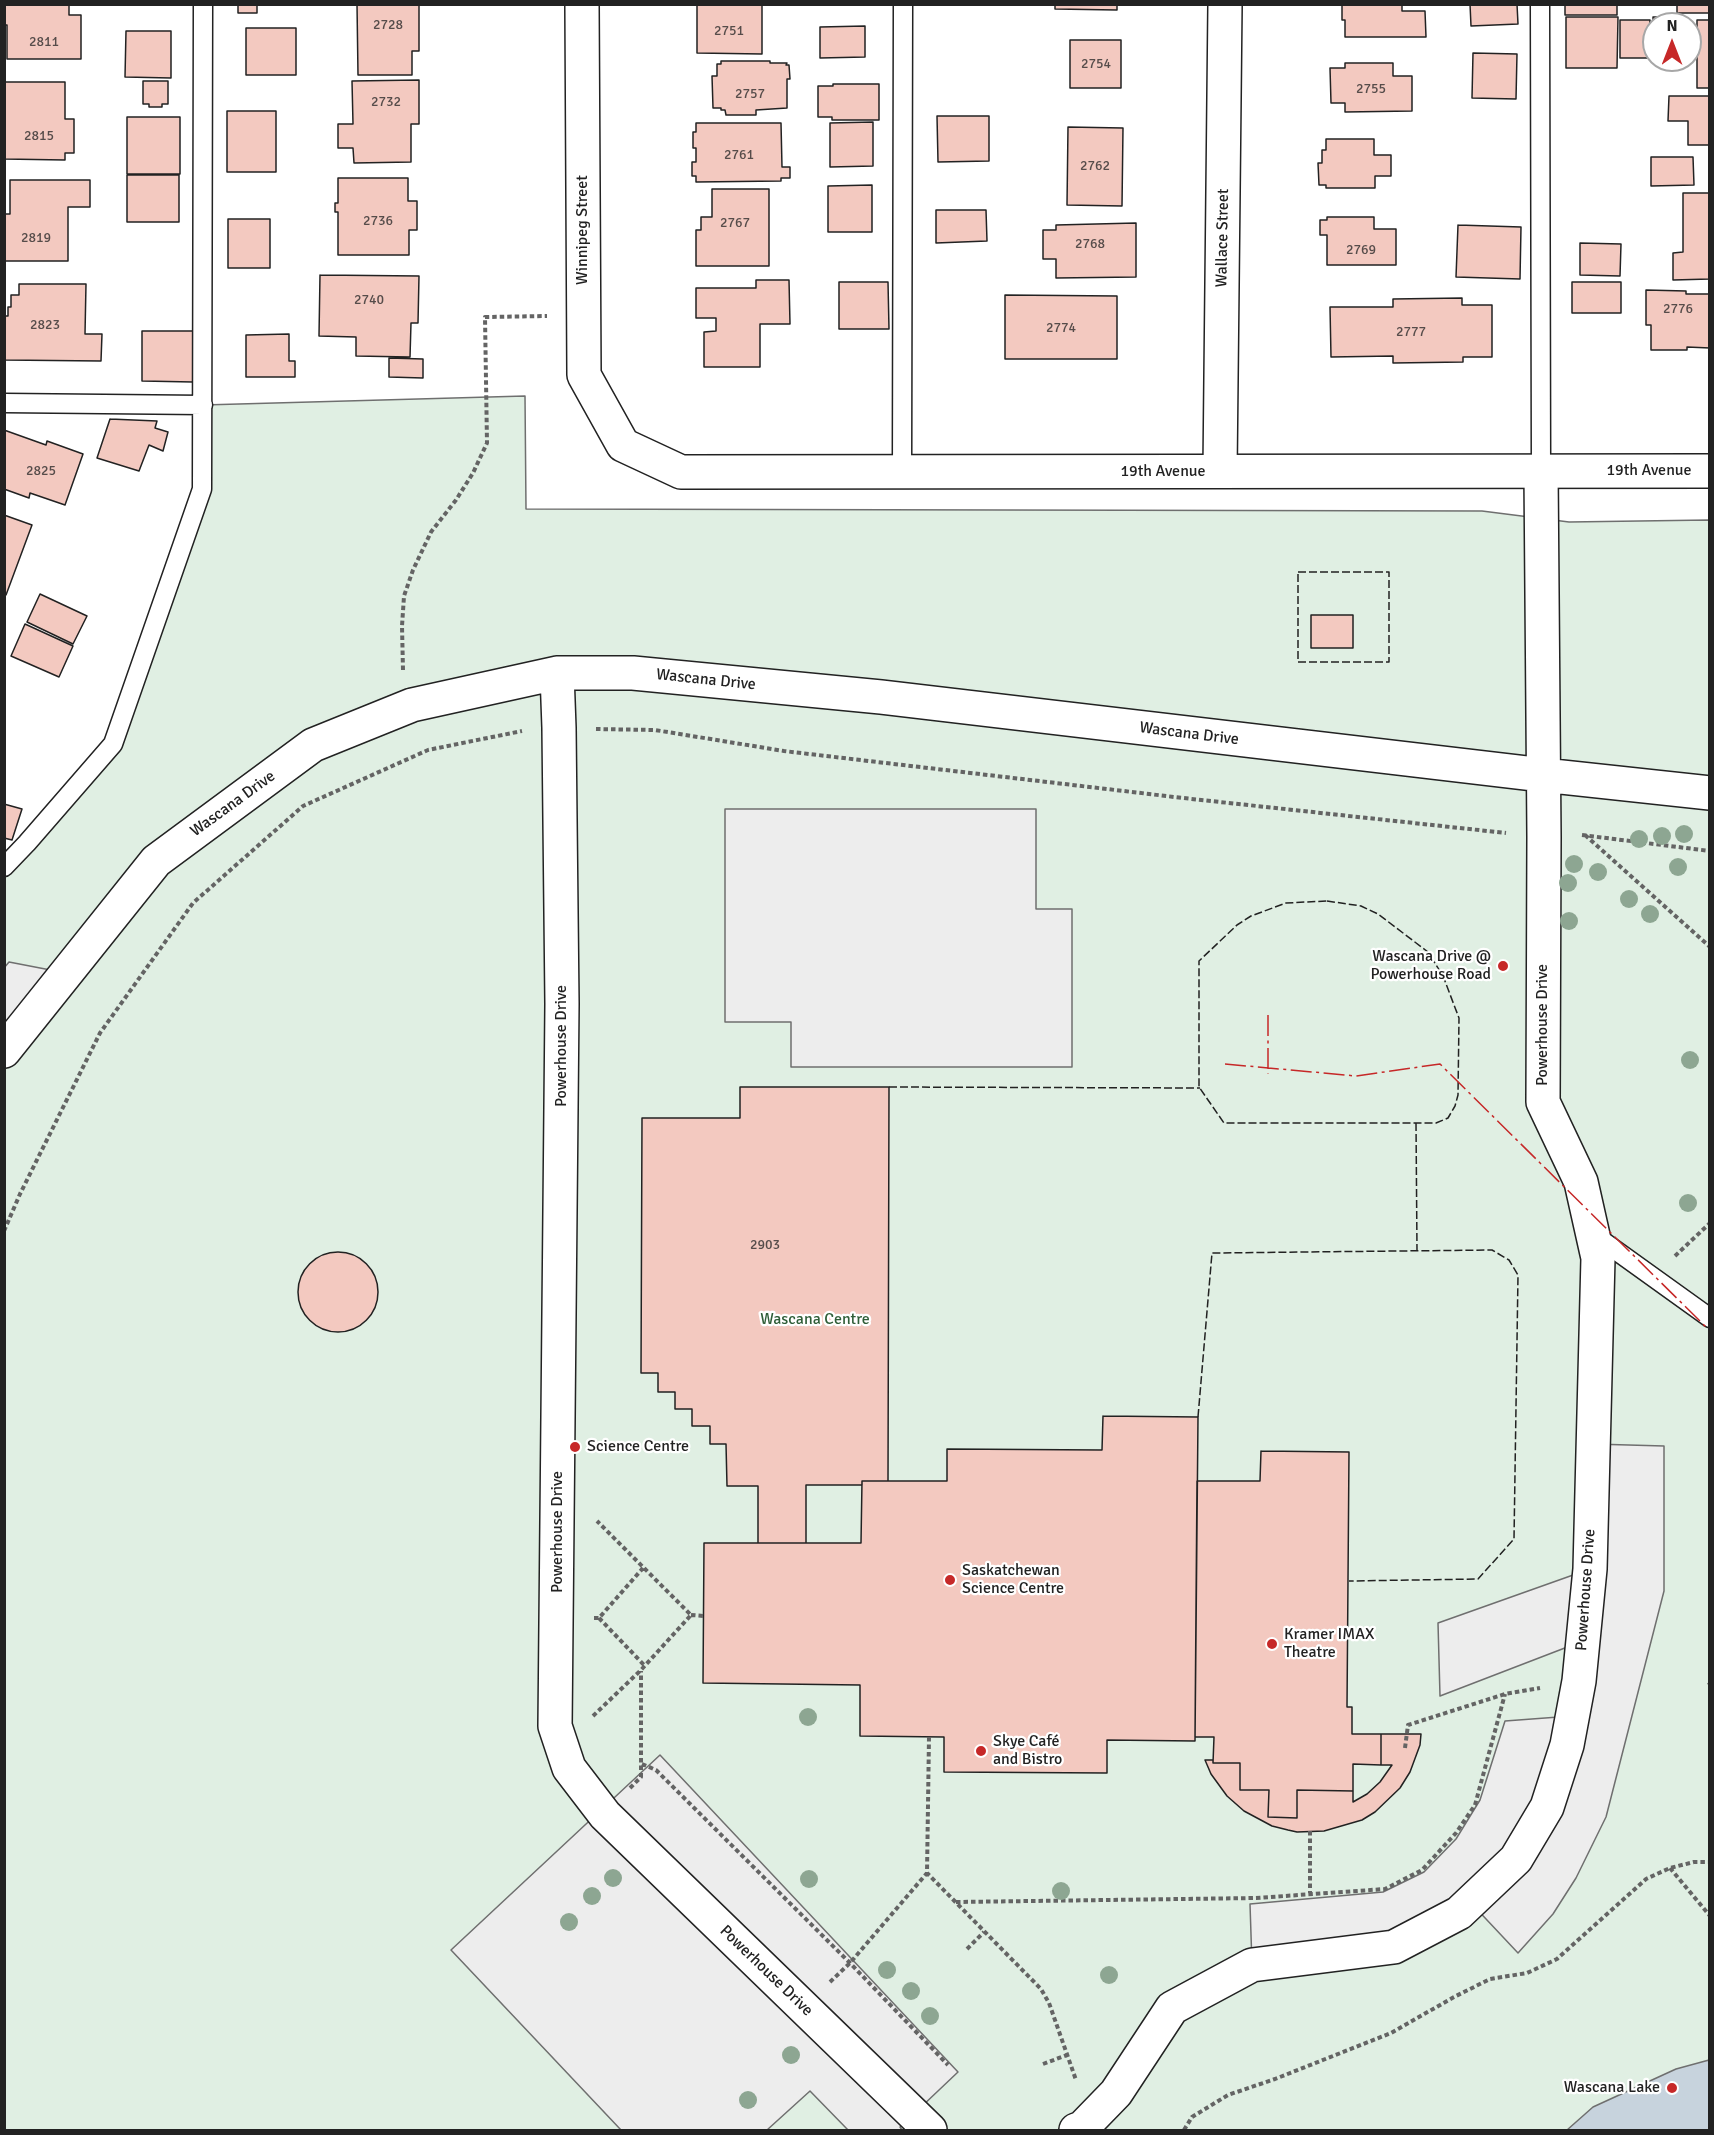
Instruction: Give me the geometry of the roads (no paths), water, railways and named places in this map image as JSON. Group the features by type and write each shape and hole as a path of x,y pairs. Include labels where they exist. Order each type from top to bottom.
{"street":[{"name":"Winnipeg Street","path":"582,4 584,375 622,445"},
{"name":"Wallace Street","path":"1220,471 1225,4"},
{"name":"19th Avenue","path":"622,445 681,472 1710,471"},
{"path":"1541,471 1543,775"},
{"name":"Wascana Drive","path":"4,1051 156,861 313,745 412,705 556,673 633,673 881,697 1710,793"},
{"name":"Powerhouse Drive","path":"556,673 559,728 562,1016 555,1726 569,1768 605,1815 930,2130"},
{"name":"Powerhouse Drive","path":"1083,2126 1116,2093 1172,2008 1252,1965 1394,1947 1459,1913 1516,1859 1546,1807 1567,1745 1579,1681 1590,1569 1599,1258 1581,1182 1543,1102 1543,775"}],"lane":[{"path":"4,867 113,744 202,489 203,4"},
{"path":"902,472 903,4"},
{"path":"1540,4 1541,471"},
{"path":"4,403 203,405"},
{"path":"1593,1234 1710,1317"}],"place":[{"name":"Wascana Drive @ Powerhouse Road","path":"1503,966"},
{"name":"Science Centre","path":"575,1447"},
{"name":"Saskatchewan Science Centre","path":"950,1580"},
{"name":"Kramer IMAX Theatre","path":"1272,1644"},
{"name":"Skye Café and Bistro","path":"981,1751"},
{"name":"Wascana Lake","path":"1672,2088"}],"park label":[{"name":"Wascana Centre","path":"815,1320"}]}
